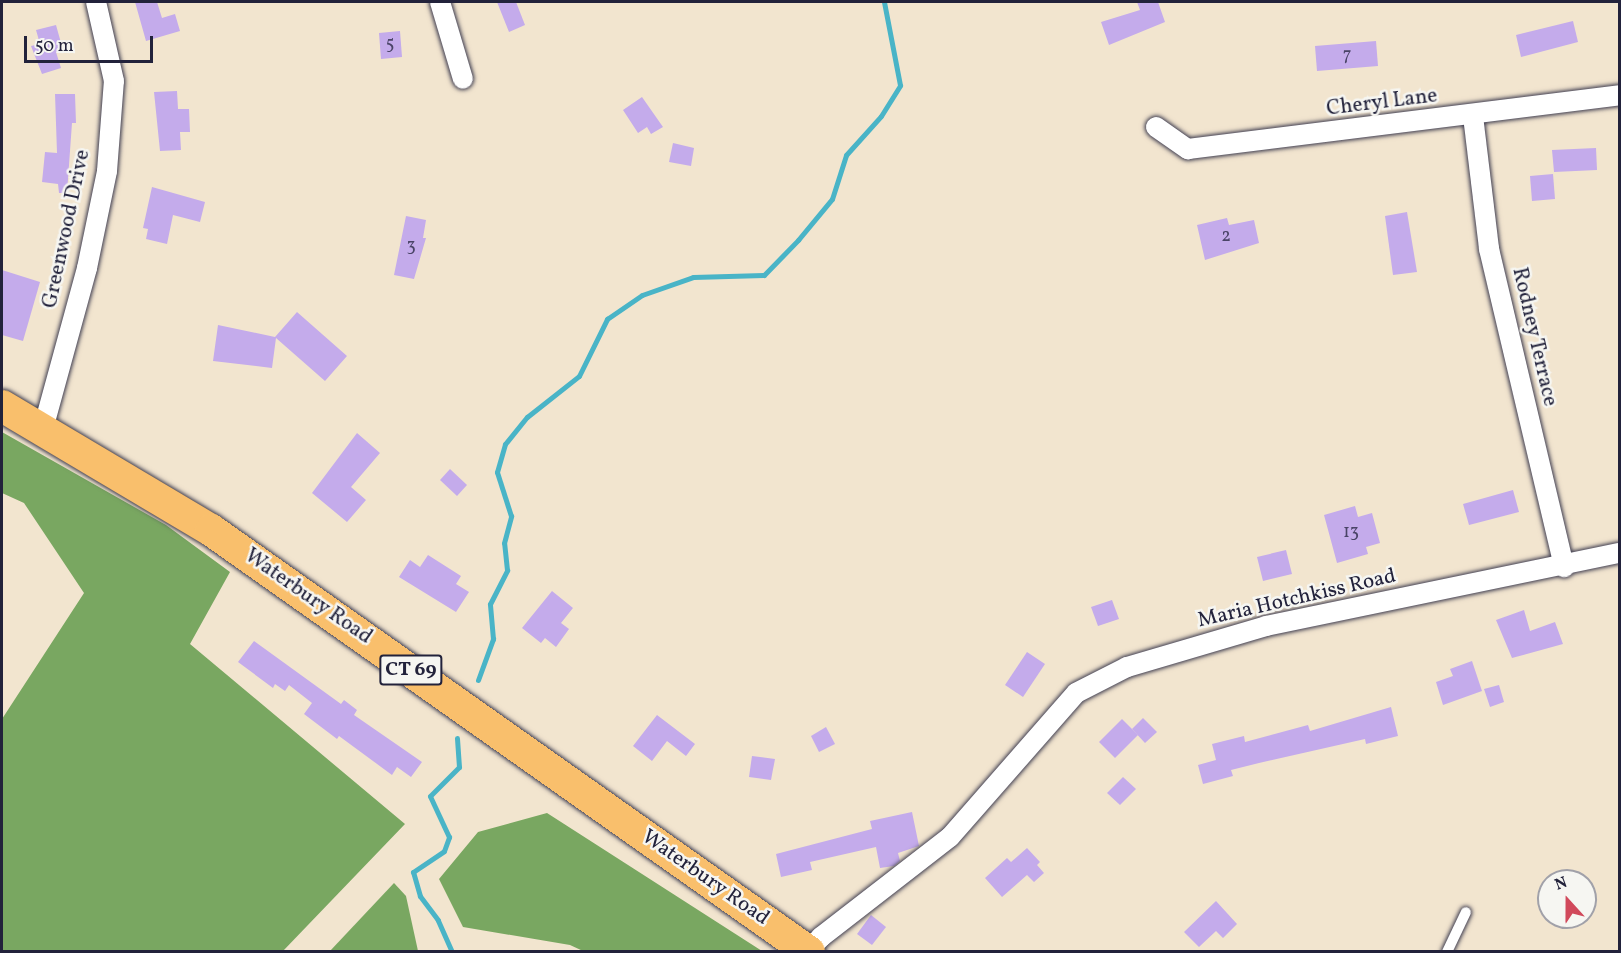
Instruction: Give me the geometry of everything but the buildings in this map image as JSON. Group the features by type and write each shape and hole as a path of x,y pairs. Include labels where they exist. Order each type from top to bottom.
{"main road":[{"name":"Waterbury Road","path":"2,406 211,530 808,951"}],"street":[{"name":"Greenwood Drive","path":"43,429 87,268 108,171 114,81 96,2"},
{"path":"440,2 463,79"},
{"name":"Cheryl Lane","path":"1156,127 1188,149 1473,116 1620,95"},
{"name":"Rodney Terrace","path":"1473,116 1489,249 1564,567"},
{"name":"Maria Hotchkiss Road","path":"808,951 821,937 950,837 1076,693 1116,672 1266,626 1620,554"}],"lane":[{"path":"1447,951 1466,912"}],"green space":[{"path":"2,432 166,525 230,572 190,644 405,824 283,951 2,951 2,719 84,593 24,503 2,493"},
{"path":"547,813 762,951 583,951 570,945 463,927 439,879 478,832"},
{"path":"394,883 406,896 418,951 330,951"}],"waterway":[{"path":"478,680 493,639 490,604 507,570 504,543 511,516 497,472 505,444 527,417 579,376 607,319 642,295 693,277 764,275 798,240 832,199 846,155 881,116 900,85 884,2"},
{"path":"452,952 438,920 420,896 413,872 444,851 449,837 430,796 459,767 457,738"}]}
